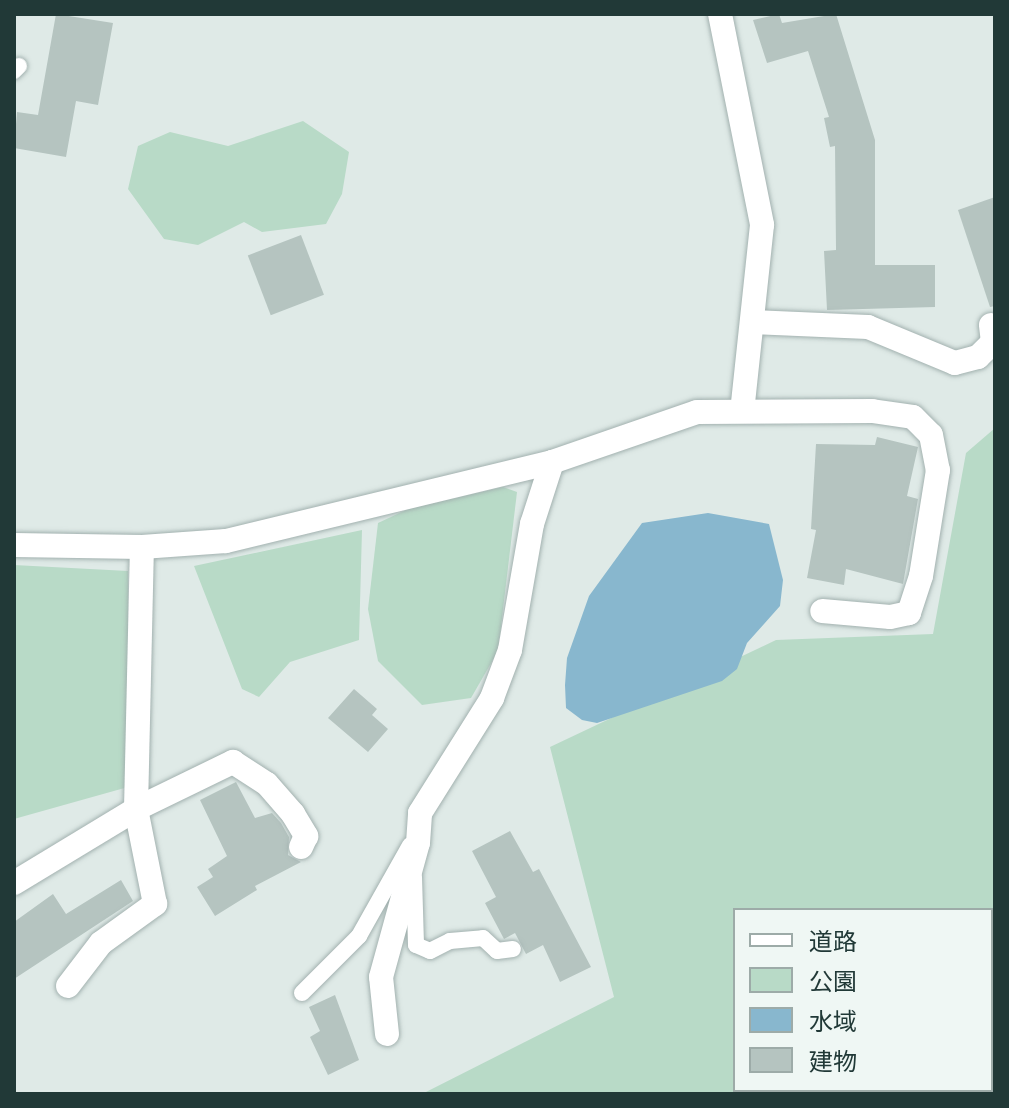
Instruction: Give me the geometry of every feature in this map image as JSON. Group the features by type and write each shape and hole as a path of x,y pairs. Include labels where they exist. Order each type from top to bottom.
{"street":[{"path":"720,14 762,225 742,411"},
{"path":"752,322 868,327 955,363 978,357 993,342 991,325"},
{"path":"14,545 142,547 226,541 552,462 697,412 872,411 913,417 931,435 938,470 921,576 909,613 890,617 822,611"},
{"path":"387,1034 381,977 414,860 420,813 492,698 510,650 532,524 552,462"},
{"path":"68,986 101,943 155,904 136,809 142,547"},
{"path":"14,883 136,809 233,762 267,784 293,814 306,836 301,847"}],"lane":[{"path":"302,993 359,936 419,830"},
{"path":"414,860 416,945 430,951 450,941 483,938 497,951 513,949"}],"green space":[{"path":"303,121 349,152 342,194 326,224 262,232 244,222 198,245 164,239 128,189 138,146 170,132 228,146"},
{"path":"995,428 995,1094 422,1094 614,997 550,747 776,640 933,634 966,453"},
{"path":"503,487 517,492 498,651 471,698 422,705 378,661 368,609 378,523 408,509"},
{"path":"362,530 359,640 290,662 259,697 242,689 194,566"},
{"path":"14,565 128,571 128,787 14,819"}],"water":[{"path":"708,513 769,524 783,580 780,606 747,643 737,669 722,681 597,723 582,720 566,708 565,685 567,658 589,596 642,523"}],"building":[{"path":"56,14 113,23 98,105 76,101 66,157 14,148 17,112 38,115"},
{"path":"779,14 782,23 836,14 875,140 875,265 935,265 935,307 827,310 824,251 836,250 835,146 830,147 824,118 829,117 808,51 767,63 753,20"},
{"path":"995,197 995,306 990,307 958,210"},
{"path":"301,235 324,295 271,315 248,255"},
{"path":"877,437 918,447 907,496 918,499 903,584 846,569 844,585 807,578 816,530 811,529 816,444 875,445"},
{"path":"354,689 377,709 372,715 388,729 368,752 328,718"},
{"path":"236,782 255,818 272,813 281,823 289,837 288,855 301,862 255,886 257,890 215,916 197,887 213,877 208,869 227,856 200,800"},
{"path":"510,831 533,872 539,869 591,967 560,982 543,945 526,954 515,933 504,939 485,903 496,897 472,851"},
{"path":"121,880 133,901 14,979 14,922 53,894 66,914"},
{"path":"335,995 359,1060 328,1075 310,1037 320,1031 309,1007"}]}
